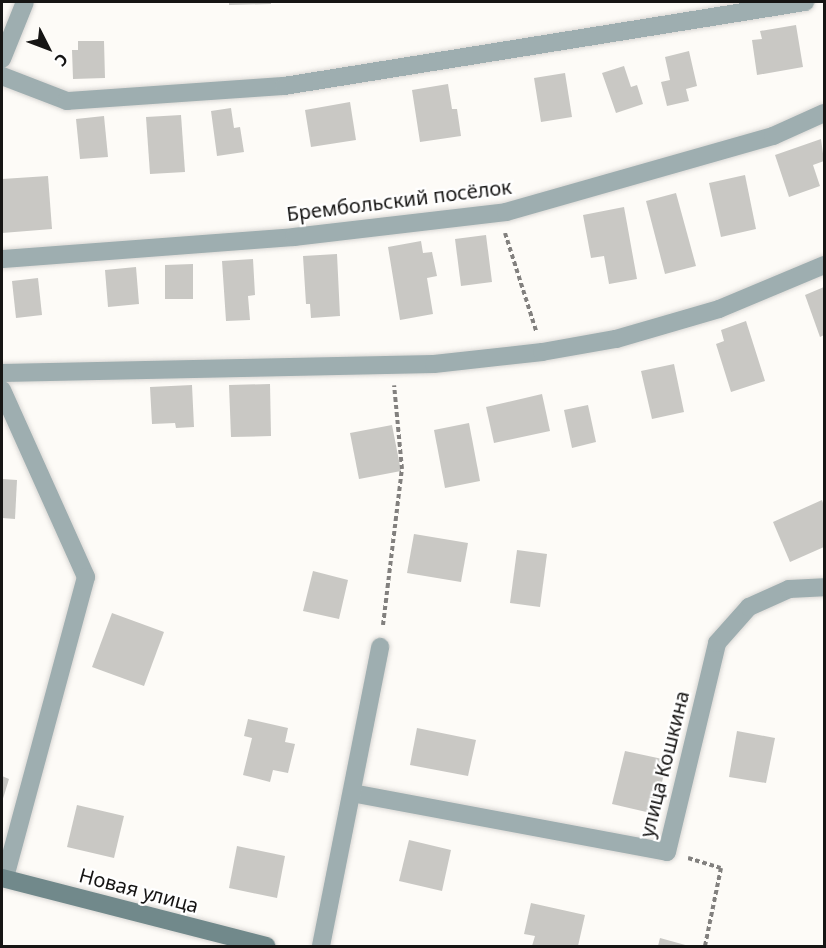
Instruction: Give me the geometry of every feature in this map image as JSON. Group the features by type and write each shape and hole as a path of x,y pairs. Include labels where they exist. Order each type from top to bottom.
{"street":[{"path":"2,59 25,2"},
{"path":"2,76 67,101 284,86 805,2"},
{"name":"Брембольский посёлок","path":"2,259 294,237 499,212 773,136 825,113"},
{"path":"2,373 434,364 542,352 616,339 719,309 825,265"},
{"path":"2,390 86,577 3,878"},
{"name":"улица Кошкина","path":"352,793 667,852 717,643 749,607 789,589 825,587"},
{"path":"321,946 380,647"},
{"name":"Новая улица","path":"3,878 266,946"}],"path":[{"path":"499,212 542,352"},
{"path":"380,647 402,469 392,365"},
{"path":"667,852 721,868 705,946"}],"building":[{"path":"229,2 271,2 271,4 229,5"},
{"path":"796,25 803,67 757,75 752,40 762,39 760,31"},
{"path":"78,41 104,41 105,78 73,79 72,50 78,50"},
{"path":"689,51 697,86 686,89 689,101 667,106 661,82 670,80 665,57"},
{"path":"624,66 631,87 637,85 643,104 616,113 602,73"},
{"path":"565,73 572,117 541,122 534,78"},
{"path":"448,84 452,109 457,109 461,136 420,142 412,90"},
{"path":"350,102 356,140 311,147 305,110"},
{"path":"231,108 234,128 240,127 244,152 217,156 211,111"},
{"path":"181,115 185,172 150,174 146,117"},
{"path":"104,116 108,157 80,159 76,119"},
{"path":"821,139 824,161 813,165 820,186 789,197 775,155"},
{"path":"745,175 756,229 721,237 709,183"},
{"path":"48,176 52,229 2,233 2,179"},
{"path":"676,193 696,266 665,274 646,201"},
{"path":"624,207 637,279 609,284 604,256 591,258 583,215"},
{"path":"486,235 492,282 461,286 455,239"},
{"path":"421,241 423,253 432,252 437,276 427,278 433,314 400,320 388,247"},
{"path":"337,254 340,316 311,318 310,304 306,304 303,256"},
{"path":"253,259 255,295 248,296 250,320 226,321 222,261"},
{"path":"193,264 193,299 165,299 165,265"},
{"path":"136,267 139,304 108,307 105,270"},
{"path":"38,278 42,315 16,318 12,281"},
{"path":"824,287 824,335 820,337 805,295"},
{"path":"746,321 765,381 731,392 716,344 724,341 721,330"},
{"path":"674,364 684,412 652,419 641,371"},
{"path":"270,384 271,436 231,437 229,385"},
{"path":"192,385 194,427 176,428 175,423 152,424 150,387"},
{"path":"542,394 550,431 494,443 486,407"},
{"path":"588,405 596,442 572,448 564,410"},
{"path":"469,423 480,481 445,488 434,430"},
{"path":"392,425 401,471 359,479 350,433"},
{"path":"2,479 17,480 15,519 2,518"},
{"path":"822,500 824,547 790,562 773,522"},
{"path":"414,534 468,543 461,582 407,573"},
{"path":"517,550 547,554 540,607 510,603"},
{"path":"313,571 348,580 339,619 303,611"},
{"path":"112,613 164,632 144,686 92,667"},
{"path":"248,719 288,728 285,742 295,744 288,773 273,770 270,782 243,775 252,738 244,736"},
{"path":"417,728 476,740 468,776 410,765"},
{"path":"737,731 775,738 766,783 729,777"},
{"path":"625,751 667,760 655,814 612,804"},
{"path":"2,776 9,779 2,802"},
{"path":"77,805 124,816 114,858 67,847"},
{"path":"409,840 451,850 442,891 399,881"},
{"path":"237,846 285,856 277,898 229,888"},
{"path":"531,903 585,915 578,946 532,946 535,936 524,934"},
{"path":"660,938 689,946 658,946"}]}
